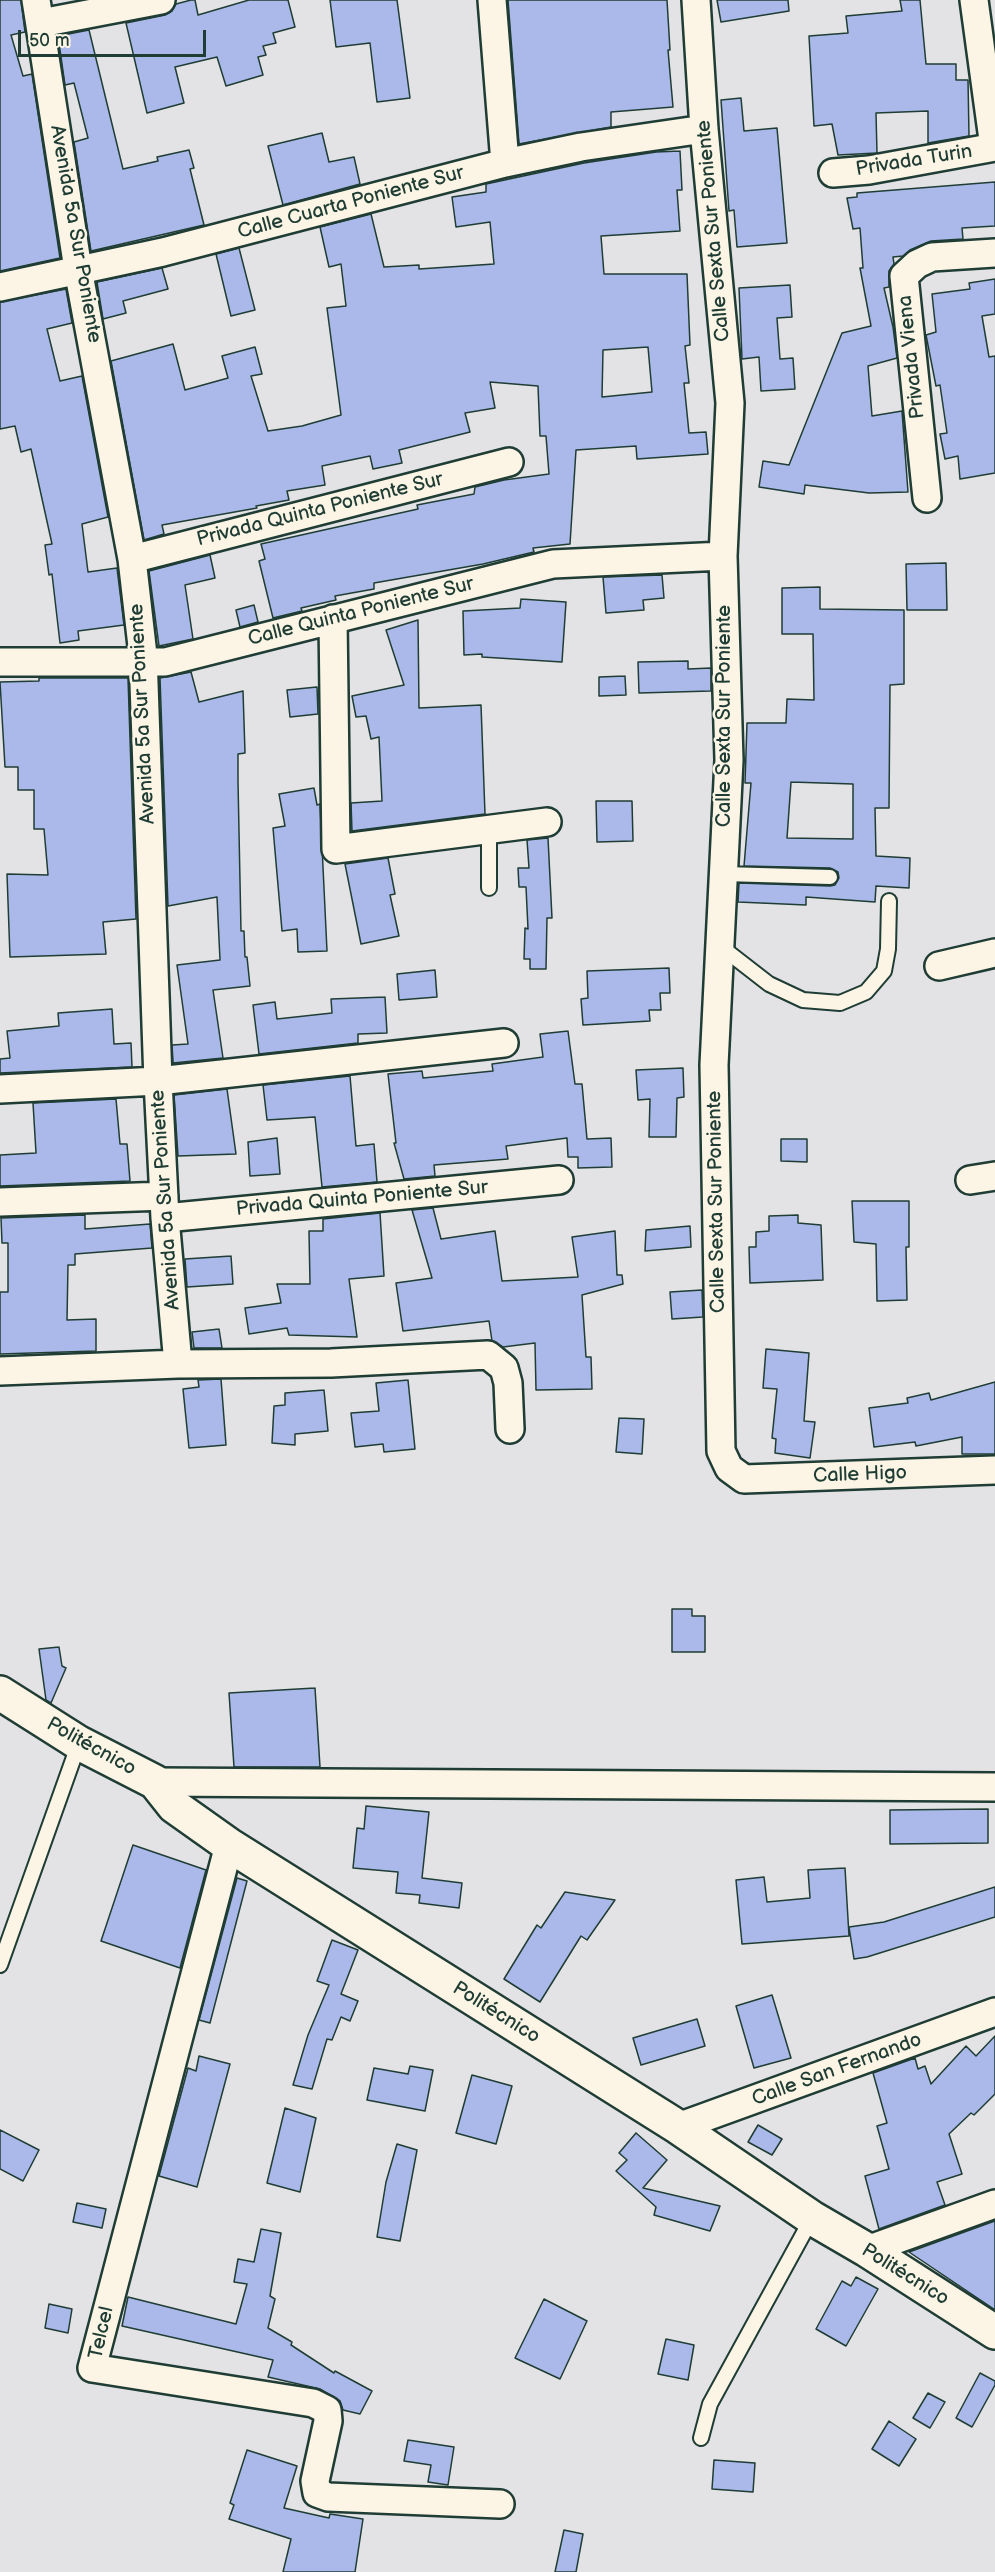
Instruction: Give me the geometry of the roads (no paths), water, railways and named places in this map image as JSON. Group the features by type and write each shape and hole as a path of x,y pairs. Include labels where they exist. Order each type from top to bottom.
{"street":[{"path":"39,11 160,0"},
{"path":"492,0 505,163"},
{"name":"Calle Sexta Sur Poniente","path":"696,0 704,129 730,403 723,556 729,760 714,1077 721,1451 729,1468"},
{"path":"974,0 987,31 995,147"},
{"name":"Avenida 5a Sur Poniente","path":"39,11 78,269 132,559 143,661 164,1207 178,1364"},
{"name":"Calle Cuarta Poniente Sur","path":"0,287 174,249 505,163 582,147 704,129"},
{"name":"Privada Turin","path":"834,174 869,170 995,147"},
{"name":"Privada Viena","path":"927,498 904,276 916,264 932,257 995,253"},
{"name":"Privada Quinta Poniente Sur","path":"132,559 509,462"},
{"name":"Calle Quinta Poniente Sur","path":"0,662 165,662 553,564 723,556"},
{"path":"333,619 336,849 547,822"},
{"path":"939,966 995,953"},
{"path":"0,1089 158,1081 504,1043"},
{"name":"Privada Quinta Poniente Sur","path":"164,1207 559,1180"},
{"path":"0,1202 164,1207"},
{"path":"0,1371 178,1364 331,1363 488,1355 504,1368 508,1383 510,1429"},
{"name":"Calle Higo","path":"729,1468 744,1479 995,1470"},
{"name":"Politécnico","path":"0,1693 79,1743 154,1782 174,1806 229,1845 678,2127 812,2218 867,2250 995,2332"},
{"path":"154,1782 995,1787"},
{"name":"Telcel","path":"229,1845 92,2368 313,2403 327,2410 328,2421 315,2481 317,2493 328,2497 500,2504"},
{"name":"Calle San Fernando","path":"678,2127 995,2012"},
{"path":"867,2250 995,2204"}],"lane":[{"path":"489,828 489,888"},
{"path":"724,874 830,877"},
{"path":"720,946 769,984 803,1000 840,1004 866,992 884,971 888,948 890,901"},
{"path":"0,1965 79,1743"},
{"path":"701,2438 710,2404 812,2218"}]}
